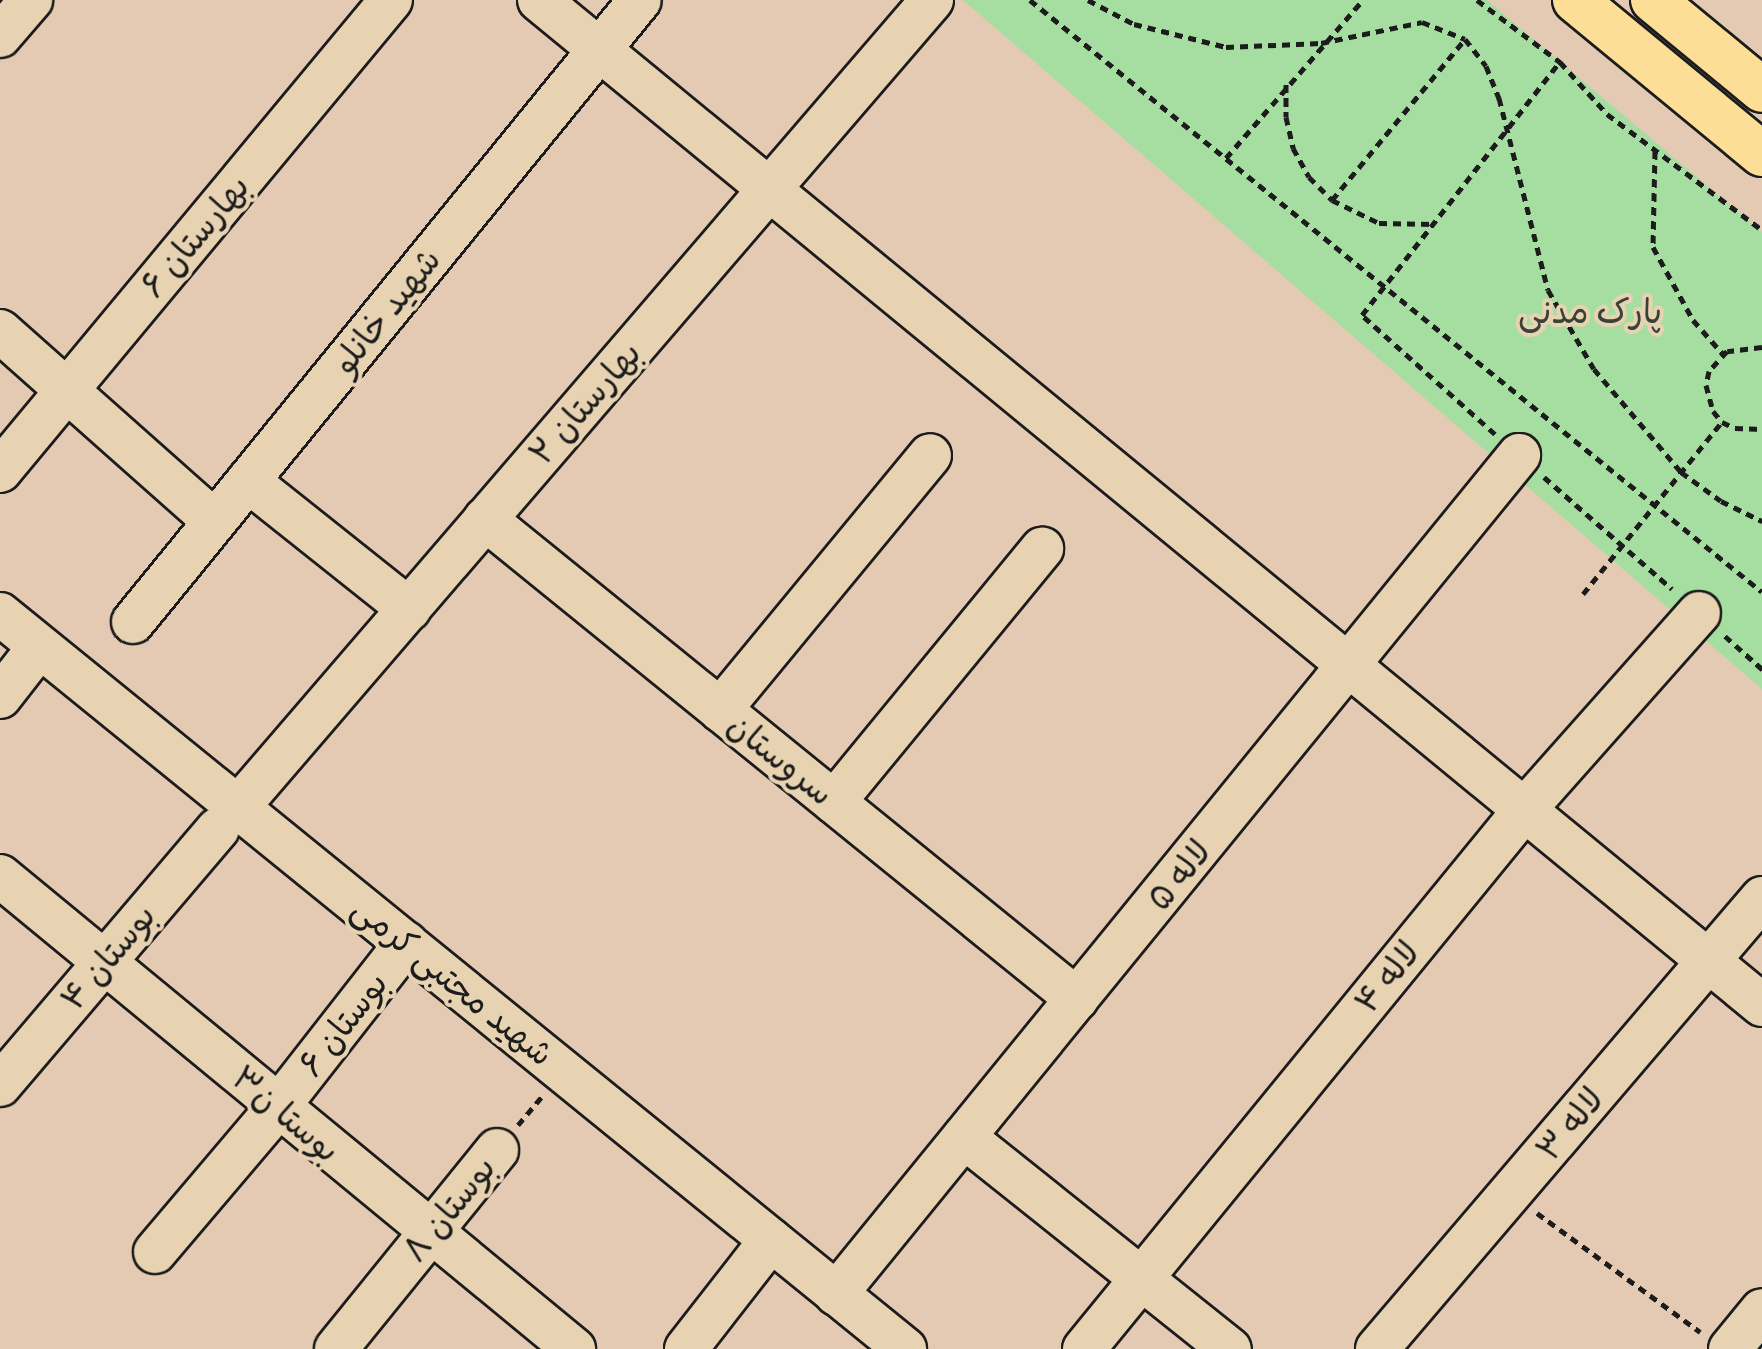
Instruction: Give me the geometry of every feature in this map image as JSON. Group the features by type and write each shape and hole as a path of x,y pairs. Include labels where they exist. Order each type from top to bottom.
{"main road":[{"path":"1575,0 1762,154"},
{"path":"1653,0 1762,90"}],"street":[{"path":"0,36 31,0"},
{"name":"بهارستان ۶","path":"0,471 391,0"},
{"path":"539,0 1762,1005"},
{"name":"شهید خانلو","path":"133,622 640,0"},
{"name":"بهارستان ۲","path":"228,818 932,0"},
{"path":"0,331 214,521"},
{"path":"720,710 930,455"},
{"name":"لاله ۵","path":"836,1294 1519,455"},
{"path":"248,481 409,609"},
{"name":"سروستان","path":"485,519 1077,999"},
{"path":"834,802 1042,549"},
{"name":"لاله ۴","path":"1084,1349 1525,809 1699,613"},
{"name":"شهید مجتبی کرمی","path":"0,614 228,818 406,943 905,1349"},
{"path":"0,697 39,647"},
{"name":"بوستان ۴","path":"0,1085 228,818"},
{"name":"بوستا ن۳","path":"0,876 574,1349"},
{"name":"لاله ۳","path":"1377,1349 1762,898"},
{"name":"بوستان ۶","path":"155,1252 278,1107 406,943"},
{"path":"964,1137 1143,1276 1230,1349"},
{"name":"بوستان ۸","path":"336,1349 497,1150"},
{"path":"686,1349 771,1240"},
{"path":"1720,1344 1762,1310"}],"path":[{"path":"1030,0 1762,592"},
{"path":"1088,0 1179,39 1274,49 1321,43 1422,22 1465,39 1486,66 1548,290 1594,369 1681,472 1721,501 1762,521"},
{"path":"1226,158 1321,43 1363,0"},
{"path":"1477,0 1560,62 1607,114 1762,230"},
{"path":"1332,200 1465,39"},
{"path":"1560,62 1362,315 1762,669"},
{"path":"1286,84 1286,117 1293,148 1309,177 1332,200 1379,223 1434,224"},
{"path":"1655,150 1653,247 1693,320 1723,354"},
{"path":"1762,347 1741,346 1723,354 1706,385 1713,411 1722,422 1735,428 1762,429"},
{"path":"1583,594 1625,547 1722,422"},
{"name":"بوستان ۸","path":"497,1150 563,1071"},
{"path":"1510,1194 1720,1344"}],"green space":[{"name":"پارک مدنی","path":"963,0 1487,0 1762,232 1762,689"}]}
